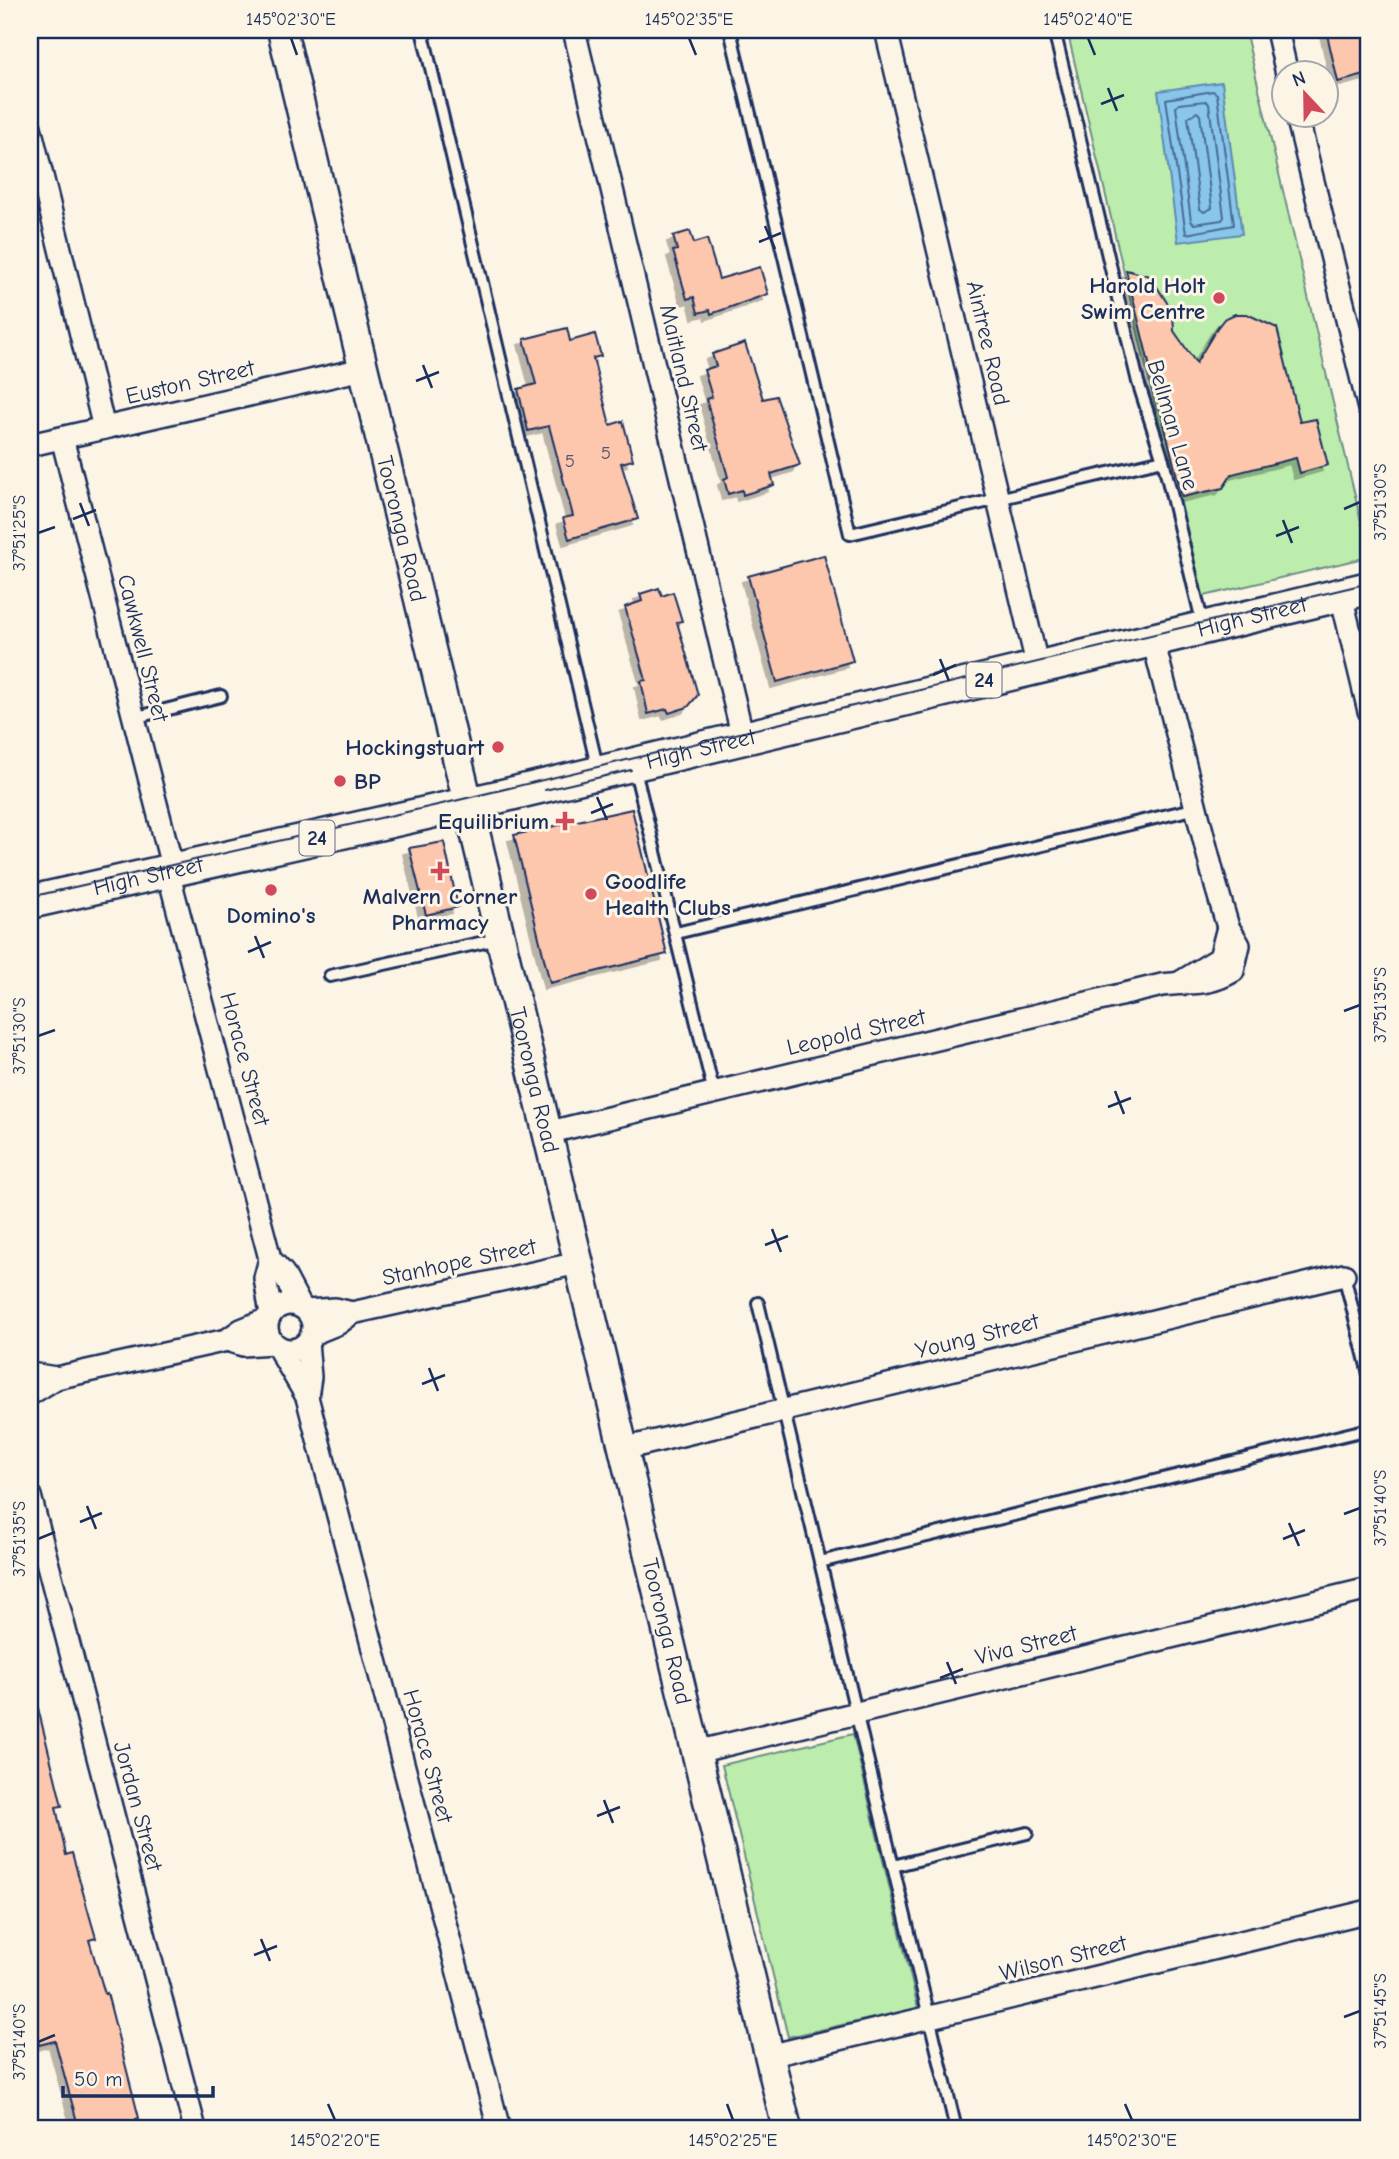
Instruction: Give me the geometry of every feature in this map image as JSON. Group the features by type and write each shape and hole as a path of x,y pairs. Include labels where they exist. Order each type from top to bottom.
{"main road":[{"name":"Tooronga Road","path":"282,30 787,2129"},
{"name":"High Street","path":"30,902 467,804 1355,591"}],"street":[{"name":"Maitland Street","path":"574,30 743,738"},
{"name":"Aintree Road","path":"886,30 1038,667"},
{"path":"1277,30 1284,60"},
{"path":"30,127 104,428"},
{"path":"1301,130 1368,396"},
{"name":"Euston Street","path":"30,445 363,369"},
{"name":"Cawkwell Street","path":"62,438 170,871"},
{"path":"1355,591 1369,711"},
{"name":"Leopold Street","path":"546,1133 1179,983 1226,965 1228,927 1153,640"},
{"name":"Horace Street","path":"170,871 270,1259 283,1273 304,1309"},
{"name":"Horace Street","path":"270,1259 265,1278 270,1316"},
{"name":"Stanhope Street","path":"309,1338 339,1323 352,1313 578,1263"},
{"name":"Young Street","path":"623,1448 1344,1275"},
{"path":"30,1394 56,1378 227,1340 270,1316 285,1304 304,1309 312,1322 309,1338 293,1349 275,1344 243,1345 227,1340"},
{"name":"Stanhope Street","path":"304,1309 335,1309 352,1313"},
{"path":"270,1316 267,1331 275,1344"},
{"name":"Horace Street","path":"307,1397 310,1377 309,1338"},
{"name":"Horace Street","path":"275,1344 307,1397 499,2129"},
{"path":"30,1374 56,1378"},
{"name":"Jordan Street","path":"30,1496 195,2129"},
{"name":"Viva Street","path":"696,1752 1369,1589"},
{"name":"Wilson Street","path":"769,2056 1369,1911"}],"lane":[{"path":"422,30 599,772"},
{"path":"730,30 850,534 1163,460"},
{"name":"Bellman Lane","path":"1054,30 1138,382 1163,460 1203,628"},
{"path":"133,718 221,696"},
{"path":"634,764 714,1093"},
{"path":"676,933 1197,808"},
{"path":"330,976 500,939"},
{"path":"1344,1275 1369,1374"},
{"path":"758,1303 956,2129"},
{"path":"820,1562 1369,1429"},
{"path":"893,1866 1027,1833"}],"green space":[{"name":"Harold Holt Swim Centre","path":"1067,30 1245,30 1368,551 1364,558 1200,597"},
{"path":"853,1734 918,2008 788,2037 722,1765"}],"water":[{"path":"1222,82 1242,234 1178,242 1158,91"}],"building":[{"path":"1326,30 1369,30 1369,74 1340,81 1340,60 1333,60"},
{"path":"690,231 694,243 707,239 719,279 760,267 768,294 711,314 710,310 698,313 694,297 687,299 673,251 677,250 673,236"},
{"path":"1126,270 1150,276 1173,312 1174,331 1196,363 1224,319 1235,314 1247,314 1277,328 1300,422 1316,419 1328,465 1300,473 1296,458 1232,474 1223,488 1182,497"},
{"path":"567,328 570,341 595,334 601,356 593,358 610,425 623,421 633,460 621,463 638,519 569,539 563,518 573,516 549,426 528,431 518,389 536,384 524,339"},
{"path":"745,343 763,399 776,396 800,465 771,474 774,485 743,495 742,490 728,494 724,479 728,477 706,399 712,397 704,370 716,366 712,354"},
{"path":"824,555 853,661 777,682 748,576"},
{"path":"659,588 662,596 673,592 682,621 677,622 698,695 688,707 669,713 667,709 648,714 641,681 646,680 625,607 642,601 640,594"},
{"name":"Goodlife Health Clubs","path":"632,809 667,954 550,983 514,835"},
{"path":"444,842 458,907 426,915 409,848"},
{"path":"30,1700 36,1700 62,1806 56,1807 66,1855 72,1853 96,1938 89,1940 105,1994 107,1993 139,2118 136,2119 138,2129 79,2129 55,2041 39,2045 31,2013 37,2011 30,1985"}],"tram line":[{"path":"30,897 442,804 1369,583"},
{"path":"545,790 631,770"}],"place":[{"name":"Harold Holt Swim Centre","path":"1219,298"},
{"name":"Hockingstuart","path":"498,747"},
{"name":"BP","path":"340,781"},
{"name":"Equilibrium","path":"565,821"},
{"name":"Malvern Corner Pharmacy","path":"440,871"},
{"name":"Domino's","path":"271,890"},
{"name":"Goodlife Health Clubs","path":"591,894"}]}
